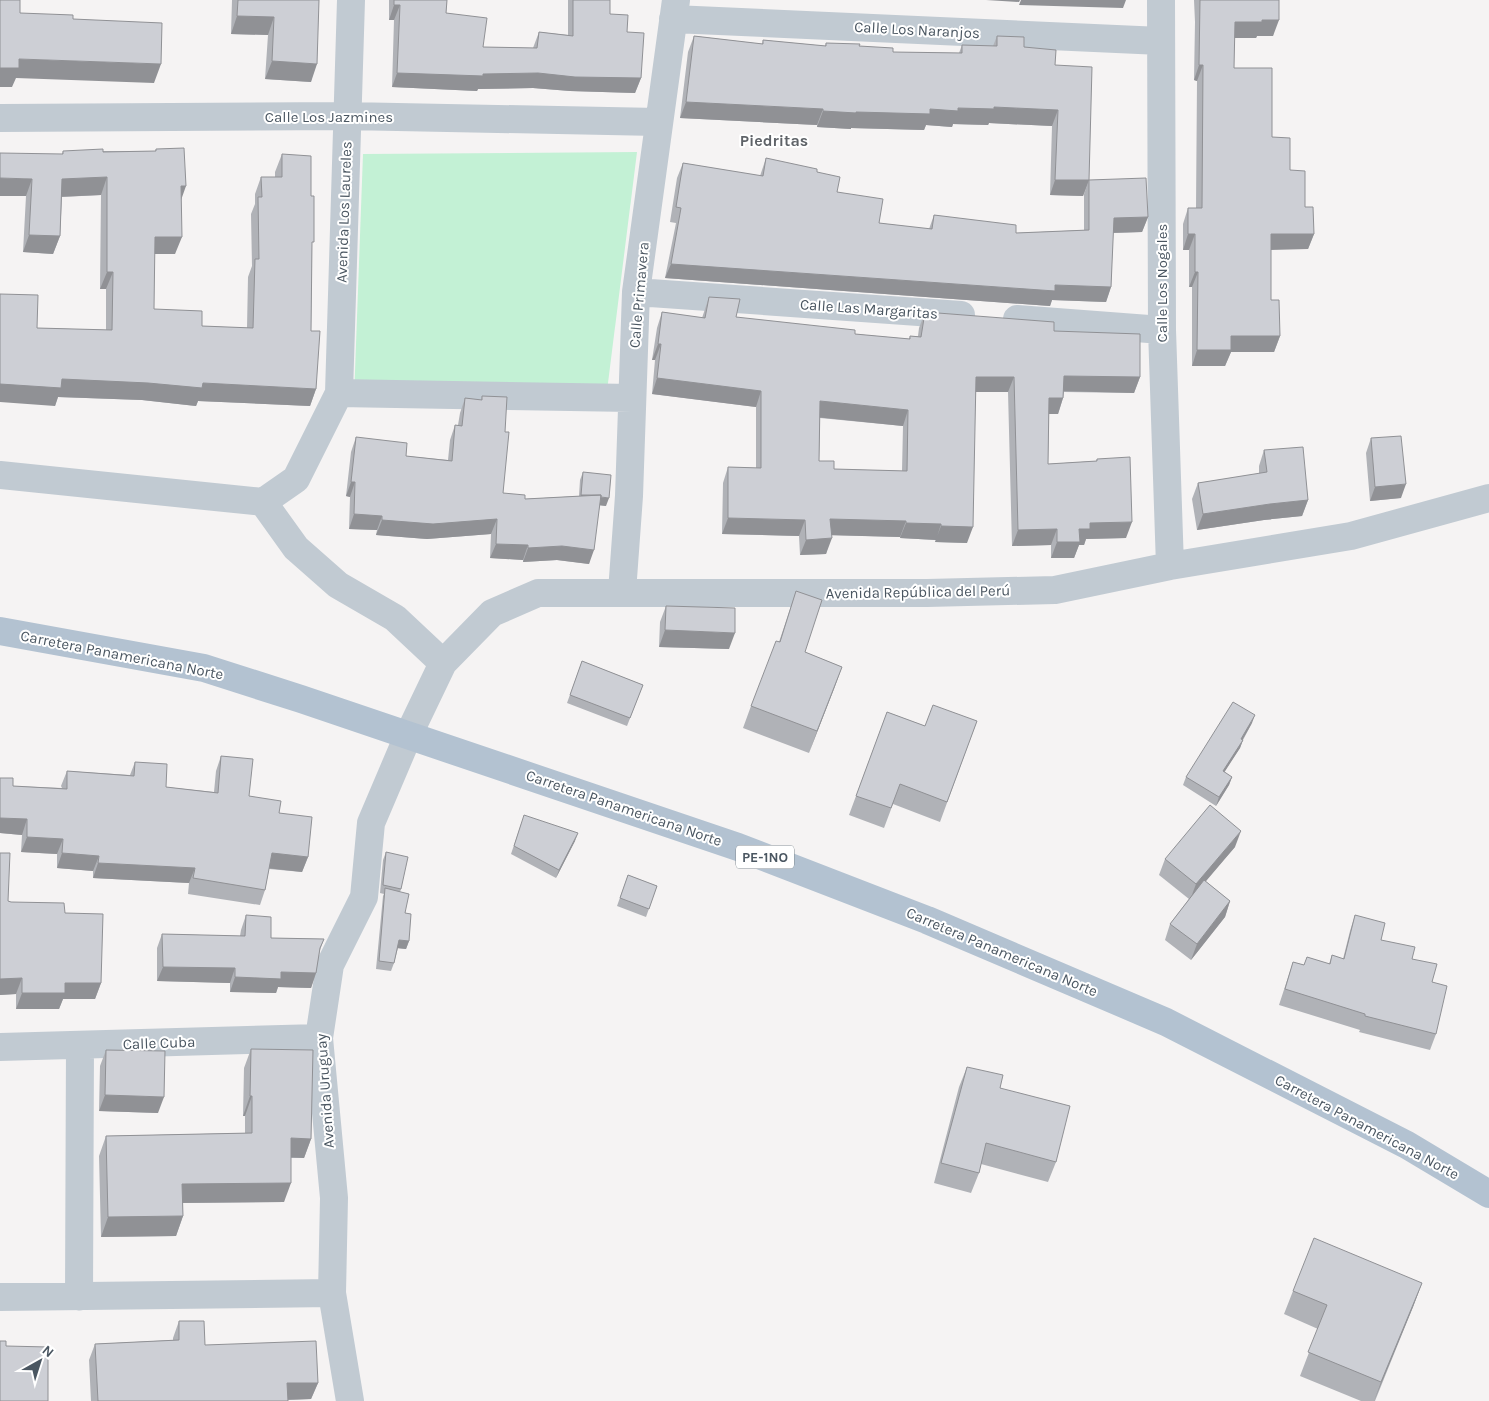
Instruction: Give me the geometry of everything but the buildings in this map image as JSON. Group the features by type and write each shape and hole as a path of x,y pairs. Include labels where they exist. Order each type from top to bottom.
{"main road":[{"name":"Carretera Panamericana Norte","path":"0,631 204,668 302,699 738,847 927,920 1166,1022 1407,1145 1489,1194"}],"street":[{"name":"Avenida Los Laureles","path":"339,394 351,0"},
{"name":"Calle Los Nogales","path":"1161,0 1162,330 1170,566"},
{"name":"Calle Los Naranjos","path":"674,10 1161,41"},
{"name":"Calle Primavera","path":"622,592 630,496 636,292 674,10"},
{"name":"Calle Los Jazmines","path":"0,118 347,116 658,122"},
{"name":"Calle Las Margaritas","path":"636,292 1162,330"},
{"path":"0,475 263,502 296,479 339,394 632,398"},
{"name":"Avenida República del Perú","path":"408,736 443,663 492,613 538,593 928,593 1056,590 1170,566 1352,536 1489,498"},
{"path":"263,502 296,548 338,585 395,618 443,663"},
{"name":"Avenida Uruguay","path":"350,1401 332,1293 334,1198 319,1038 330,965 364,897 371,823 408,736"},
{"name":"Calle Cuba","path":"0,1047 319,1038"},
{"path":"79,1297 80,1045"},
{"path":"0,1297 332,1293"}],"green space":[{"path":"637,152 606,399 354,399 363,154"}],"district":[{"name":"Piedritas","path":"774,140"}]}
